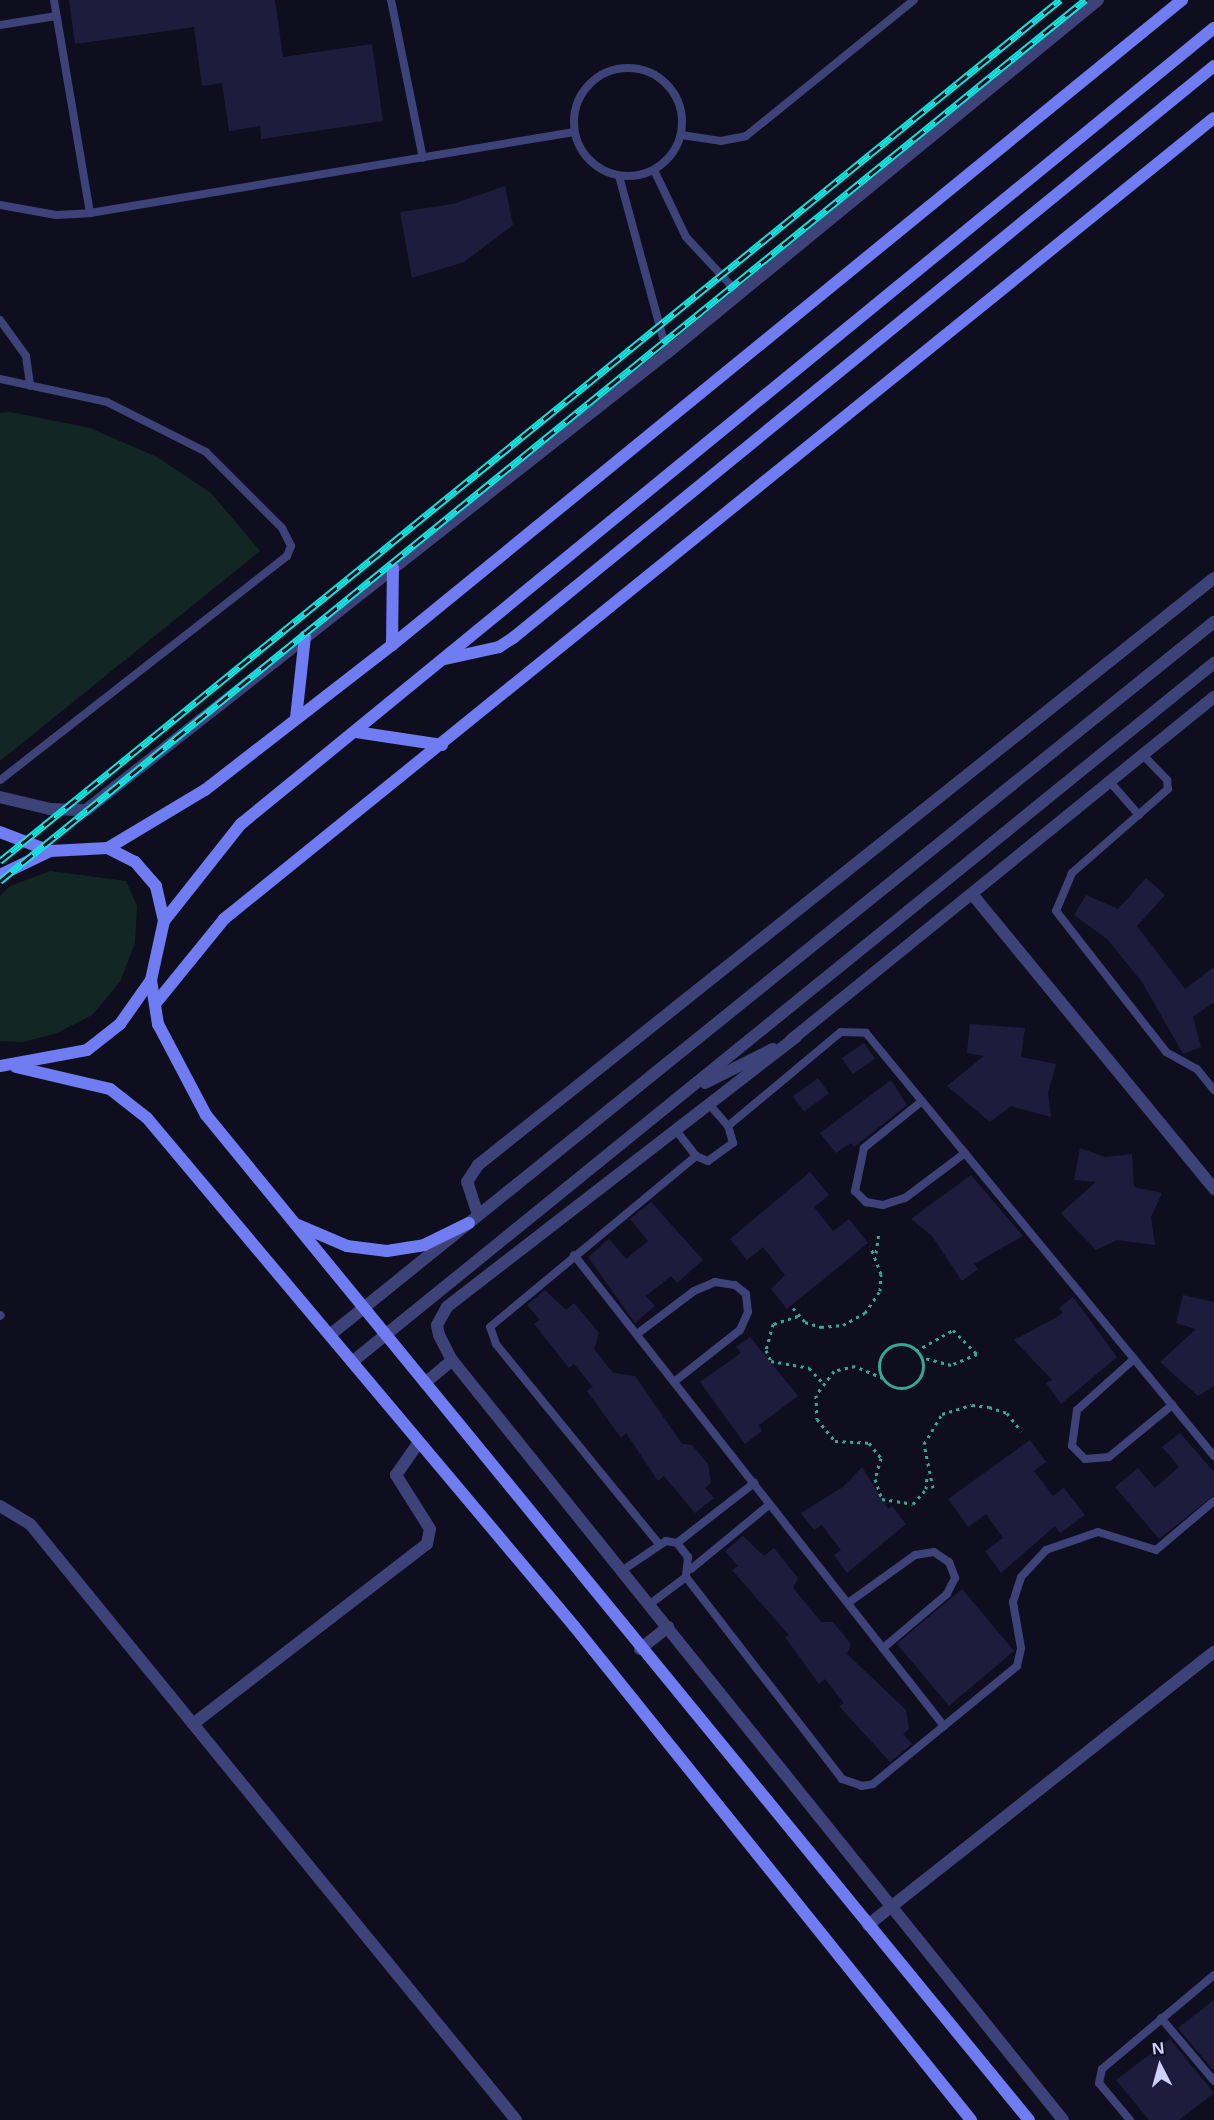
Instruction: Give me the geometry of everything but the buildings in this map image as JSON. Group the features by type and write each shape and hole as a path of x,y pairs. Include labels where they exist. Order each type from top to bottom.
{"street":[{"path":"0,797 83,813 666,353 1098,0"},
{"path":"0,875 50,851 108,848 205,790 392,645 1182,0"},
{"path":"1029,2120 640,1649 294,1223 184,1082 155,1004 151,980 164,921 221,843 1214,28"},
{"path":"443,659 513,638 1214,66"},
{"path":"155,1004 224,919 442,745 1214,118"},
{"path":"392,645 393,568"},
{"path":"473,1219 467,1182 478,1165 1214,578"},
{"path":"330,1335 1214,622"},
{"path":"296,718 305,636"},
{"path":"352,1362 1214,663"},
{"path":"1063,2120 452,1360 437,1325 447,1307 796,1037 1214,697"},
{"path":"356,732 442,745"},
{"path":"0,832 50,851"},
{"path":"108,848 135,862 156,886 164,921"},
{"path":"972,894 1214,1189"},
{"path":"16,1067 87,1050 106,1038 151,980"},
{"path":"683,1094 796,1037"},
{"path":"0,1066 16,1067 110,1089 147,1118 420,1442 971,2120"},
{"path":"294,1223 347,1246 387,1251 424,1245 473,1219"},
{"path":"425,1383 452,1360"},
{"path":"193,1724 427,1544 430,1529 396,1475 420,1442"},
{"path":"0,1506 30,1524 516,2120"},
{"path":"640,1649 668,1627"},
{"path":"868,1925 1214,1652"}],"lane":[{"path":"54,0 90,213"},
{"path":"392,0 423,158"},
{"path":"681,135 721,141 746,136 914,0"},
{"path":"0,25 56,16"},
{"path":"625,67 643,69 673,90 681,106 681,135 669,158 654,170 619,176 590,161 574,132 574,114 585,89 607,72 625,67"},
{"path":"0,205 56,215 90,213 574,132"},
{"path":"654,170 686,237 739,294"},
{"path":"619,176 666,353"},
{"path":"0,320 26,356 30,385"},
{"path":"0,379 107,402 206,452 282,528 291,546 287,556 0,780"},
{"path":"1143,755 1168,784 1138,815 1064,882 1056,911 1166,1052 1197,1069 1214,1090"},
{"path":"1110,782 1138,815"},
{"path":"728,1126 849,1029 866,1033 1214,1456"},
{"path":"922,1101 864,1148 855,1191 866,1202 883,1205 905,1198 965,1153"},
{"path":"676,1132 696,1156 708,1161 732,1143 728,1126 710,1105"},
{"path":"659,1544 491,1336 494,1321 696,1156"},
{"path":"574,1255 944,1726"},
{"path":"637,1334 694,1291 715,1282 735,1285 746,1294 748,1312 741,1330 674,1382"},
{"path":"1134,1359 1077,1410 1072,1446 1085,1459 1109,1457 1172,1405"},
{"path":"623,1570 659,1544 677,1543 754,1484"},
{"path":"677,1543 688,1573 850,1785 873,1784 1017,1666 1021,1648 1013,1602 1021,1577 1046,1550 1098,1532 1156,1550 1214,1501"},
{"path":"650,1604 770,1504"},
{"path":"848,1603 915,1555 934,1552 949,1562 955,1578 946,1594 883,1648"},
{"path":"1130,2120 1099,2084 1102,2069 1214,1975"},
{"path":"1161,2018 1214,2081"}],"path":[{"path":"793,1308 798,1316 820,1327 843,1325 865,1313 880,1291 876,1255 879,1231"},
{"path":"870,1246 876,1255"},
{"path":"798,1316 783,1318 767,1331 766,1350 771,1361 808,1368 822,1382"},
{"path":"916,1351 953,1330 977,1354 951,1365 921,1357"},
{"path":"883,1378 881,1358 890,1348 904,1345 916,1351 921,1357 923,1371 909,1387 894,1387 883,1378 855,1366 834,1371 822,1382 815,1404 818,1419 835,1441 869,1443 881,1458 875,1479 882,1499 913,1504 926,1489 924,1444 942,1414 972,1405 989,1407 1007,1413 1021,1431"},
{"path":"927,1474 933,1488"}],"green space":[{"path":"10,412 90,428 157,457 211,493 260,551 0,761 0,413"},
{"path":"50,871 126,881 137,906 135,943 120,982 92,1015 57,1033 23,1042 0,1041 0,896 10,886"}],"railway":[{"path":"0,861 1060,0"},
{"path":"0,881 1085,0"}]}
